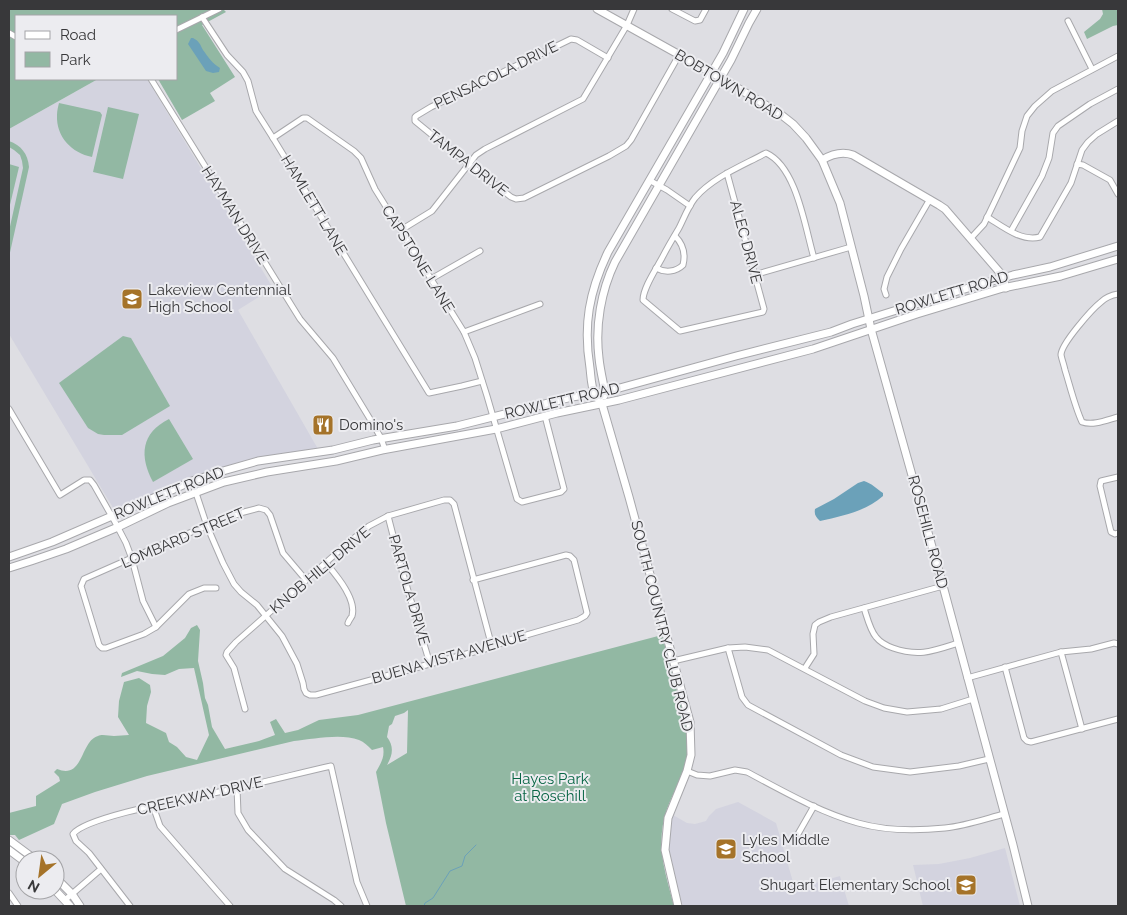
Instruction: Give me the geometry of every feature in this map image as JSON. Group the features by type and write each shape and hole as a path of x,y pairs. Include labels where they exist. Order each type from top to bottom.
{"street":[{"path":"178,29 219,9"},
{"name":"BOBTOWN ROAD","path":"598,9 711,72 779,114 793,124 822,160"},
{"path":"401,230 432,211 476,155 583,99 627,25 634,9"},
{"path":"672,9 694,21 700,20 706,9"},
{"path":"711,72 744,9"},
{"path":"602,404 605,392 598,357 598,325 607,280 731,60 757,9"},
{"name":"HAMLETT LANE","path":"202,17 227,55 243,72 248,81 256,111 429,393 482,381"},
{"path":"1068,21 1092,69"},
{"name":"PENSACOLA DRIVE","path":"415,121 416,116 431,107 571,39 578,40 608,58"},
{"name":"TAMPA DRIVE","path":"415,121 511,197 516,199 524,198 626,146 679,55"},
{"path":"971,238 984,224 1020,148 1022,131 1028,116 1035,106 1052,91 1118,56"},
{"name":"SOUTH COUNTRY CLUB ROAD","path":"678,906 665,850 668,818 687,771 691,755 690,722 629,497 602,404 595,394 588,360 587,326 593,292 600,268 711,72"},
{"name":"HAYMAN DRIVE","path":"152,80 300,319 333,358 381,438 385,450"},
{"path":"1011,231 1042,176 1049,158 1054,130 1090,104 1118,89"},
{"name":"CAPSTONE LANE","path":"273,138 303,118 312,120 361,158 375,189 464,332 494,418 517,499 522,502 561,492 564,489 545,416"},
{"path":"987,217 1023,236 1040,237 1071,183 1082,150 1088,142 1118,121"},
{"path":"822,160 834,154 845,152 930,199 944,209 971,238 1003,278 1006,288"},
{"path":"675,236 680,241 684,252 683,265 676,270 660,271 656,268 696,197 727,173 766,153 778,160 797,194 814,258"},
{"name":"ROSEHILL ROAD","path":"822,160 840,204 871,329 943,586 1028,906"},
{"path":"1077,164 1090,168 1110,180 1118,194"},
{"name":"ALEC DRIVE","path":"656,268 643,294 643,300 680,331 763,312 764,309 727,173"},
{"path":"649,180 690,206"},
{"path":"886,295 884,289 887,277 930,199"},
{"name":"ROWLETT ROAD","path":"9,557 64,537 192,481 222,471 261,461 322,452 381,438 458,426 572,397 605,392 831,332 951,293 1013,275 1050,267 1118,246"},
{"path":"754,275 851,248"},
{"path":"431,279 480,251"},
{"path":"608,252 618,258"},
{"name":"ROWLETT ROAD","path":"9,568 66,549 168,503 224,482 267,472 324,464 385,450 496,429 557,412 619,400 800,352 917,314 1006,288 1061,276 1118,259"},
{"path":"1118,294 1111,295 1093,309 1068,340 1061,355 1082,422 1087,424 1118,418"},
{"path":"464,332 540,304"},
{"path":"798,340 800,352"},
{"path":"9,409 60,495 84,480 90,480 94,485 118,527 132,559 144,601 156,627 189,594 204,588 216,588"},
{"path":"322,452 324,464"},
{"path":"261,461 267,472"},
{"path":"1118,477 1101,481 1100,486 1111,532 1118,533"},
{"path":"192,481 207,526 223,564 234,584 266,615"},
{"name":"KNOB HILL DRIVE","path":"245,709 234,668 226,655 236,642 348,543 370,526 388,516 444,500 450,500 454,504 492,647"},
{"name":"LOMBARD STREET","path":"156,627 121,643 102,648 81,586 82,582 84,579 184,535 251,509 260,508 266,510 270,516 283,553 306,580"},
{"name":"PARTOLA DRIVE","path":"388,516 430,664"},
{"path":"28,551 31,561"},
{"name":"BUENA VISTA AVENUE","path":"266,615 282,636 292,654 306,693 312,695 492,647 506,641 578,620 587,613 574,560 570,556 566,555 473,580"},
{"path":"326,563 341,580 348,593 352,605 352,615 348,623"},
{"path":"805,668 814,654 813,634 815,625 819,622 831,616 943,586"},
{"path":"864,608 872,631 877,639 905,652 918,653 935,650 958,642"},
{"path":"968,678 1061,652 1091,649 1114,643 1118,644"},
{"path":"673,661 728,648 745,647 768,650 865,701 884,708 907,712 942,709 973,699"},
{"path":"728,648 742,697 748,704 841,755 873,767 910,772 959,766 989,759"},
{"path":"1061,652 1082,729"},
{"path":"1005,667 1024,738 1027,741 1031,742 1118,719"},
{"name":"CREEKWAY DRIVE","path":"101,869 89,853 76,841 73,834 76,829 153,806 331,766 357,882 367,906"},
{"path":"687,771 697,775 710,776 735,770 747,772 829,814 859,824 883,828 911,830 947,828 1004,814"},
{"path":"237,788 238,813 248,830 285,869 341,906"},
{"path":"153,806 160,826 230,906"},
{"path":"798,834 814,806"},
{"path":"9,840 22,850"},
{"path":"68,903 72,894 101,869 130,906"},
{"path":"65,887 80,906"},
{"path":"9,893 18,906"}],"shaded area":[{"name":"Lakeview Centennial High School","path":"96,80 148,80 273,288 238,310 318,449 215,469 115,511 9,334 9,129"},
{"name":"Lyles Middle School","path":"738,802 776,823 795,889 840,876 849,906 683,906 670,859 668,839 673,815 687,823 695,824 706,821 716,809"},
{"name":"Shugart Elementary School","path":"1005,848 1020,906 923,906 913,865 939,864"}],"green space":[{"path":"9,9 227,9 224,10 226,12 202,25 235,77 210,93 215,101 182,120 159,80 178,80 178,15 15,15 15,80 96,80 9,129"},
{"path":"1102,9 1118,9 1118,25 1087,39 1084,32 1100,19 1103,14"},
{"path":"59,103 100,112 102,115 92,157 72,148 62,137 57,123"},
{"path":"108,107 139,114 123,179 93,172"},
{"path":"9,141 23,151 29,167 9,257 9,231 23,168 20,155 9,147"},
{"path":"9,164 19,167 9,209"},
{"path":"123,336 131,338 170,406 122,435 98,434 88,428 59,383"},
{"path":"169,419 193,459 153,482 146,463 145,446 153,431"},
{"name":"Hayes Park at Rosehill","path":"197,625 200,630 198,661 205,698 212,727 225,749 275,735 270,722 276,719 285,733 298,730 319,720 358,715 662,635 687,728 688,743 685,766 663,822 663,858 674,906 406,906 376,772 383,757 383,747 372,750 361,741 344,737 294,741 147,776 62,804 54,824 19,840 15,835 9,835 9,813 36,806 36,796 60,781 54,772 57,769 66,771 77,765 92,739 101,735 129,735 118,717 119,701 124,682 139,678 150,685 151,692 147,706 146,723 166,733 169,742 177,747 186,757 197,760 209,735 194,668 179,669 165,675 137,671 121,677 122,673 163,656 185,638 191,628","holes":["408,710 407,753 387,765 392,751 387,737 389,726 392,724 395,716"]}],"water":[{"path":"191,38 198,42 209,58 220,68 219,72 206,71 188,44"},
{"path":"864,481 883,493 883,496 869,506 846,515 820,521 816,517 815,509"}],"waterway":[{"path":"424,906 425,903 433,898 450,871 462,866 465,856 476,845"}],"place":[{"name":"Lakeview Centennial High School","path":"132,299"},
{"name":"Domino's","path":"323,425"},
{"name":"Lyles Middle School","path":"726,849"},
{"name":"Shugart Elementary School","path":"966,885"}]}
